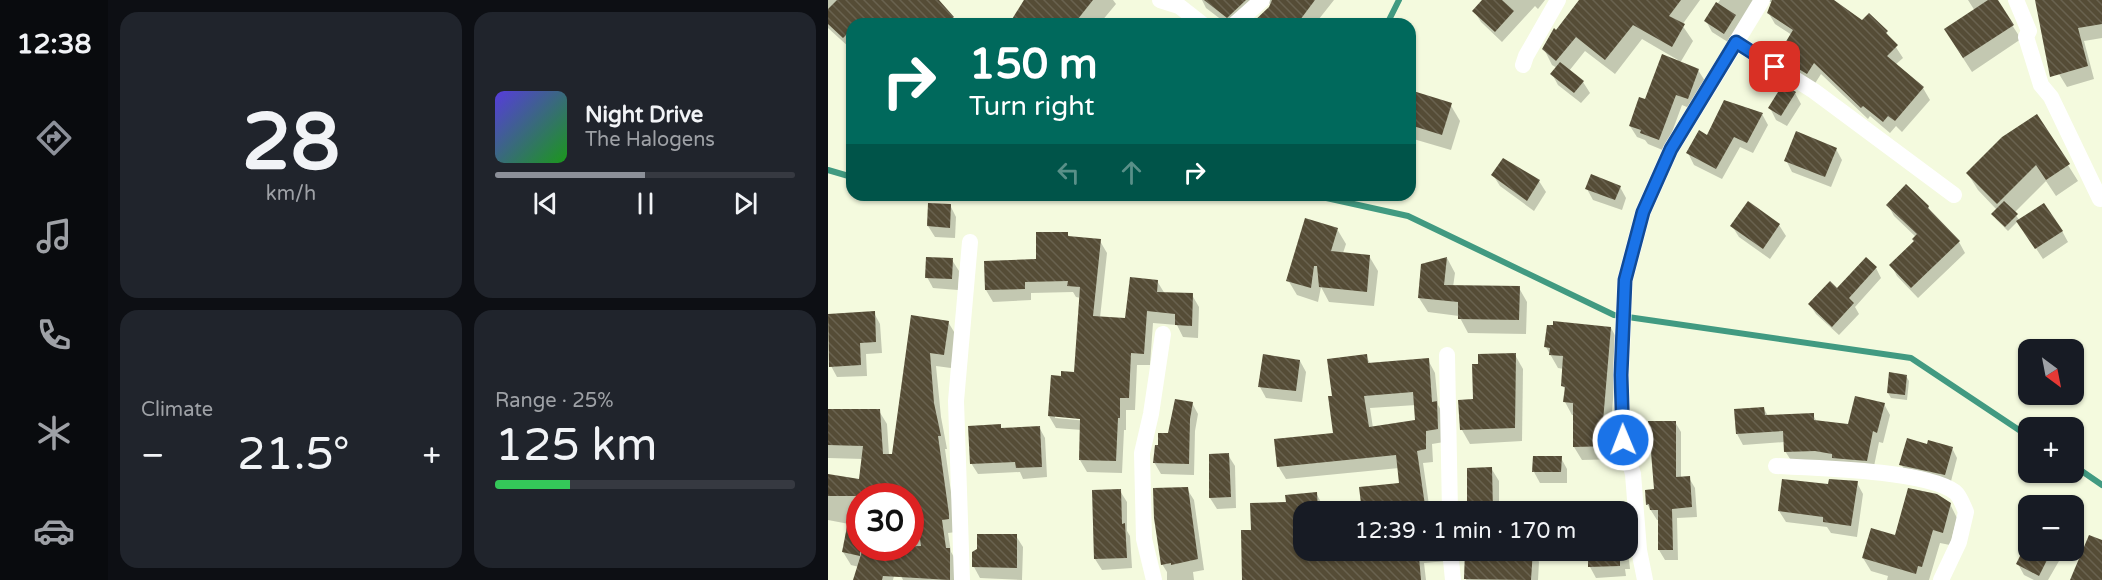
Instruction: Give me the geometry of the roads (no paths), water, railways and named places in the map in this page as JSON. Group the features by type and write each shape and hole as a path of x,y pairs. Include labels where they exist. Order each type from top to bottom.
{"street":[{"path":"1160,0 1179,6 1194,18"},
{"path":"1242,18 1262,0"},
{"path":"1523,65 1558,0"},
{"path":"1646,580 1639,550 1633,474 1623,440 1621,375 1625,280 1643,212 1671,149 1762,0"},
{"path":"2016,0 2029,31 2026,37 2041,85 2051,97 2100,199"},
{"path":"1736,42 1814,91 1954,195"},
{"path":"962,580 956,401 970,242"},
{"path":"1154,580 1144,539 1142,453 1151,414 1163,334"},
{"path":"1447,355 1450,501"},
{"path":"1776,466 1914,478 1943,485 1957,493 1966,512 1959,542 1941,580"},
{"path":"1451,561 1453,580"}],"waterway":[{"path":"1390,18 1399,0"},
{"path":"828,170 846,175"},
{"path":"1340,201 1408,216 1614,315 1911,358 2018,429"},
{"path":"2084,473 2102,485"}]}
